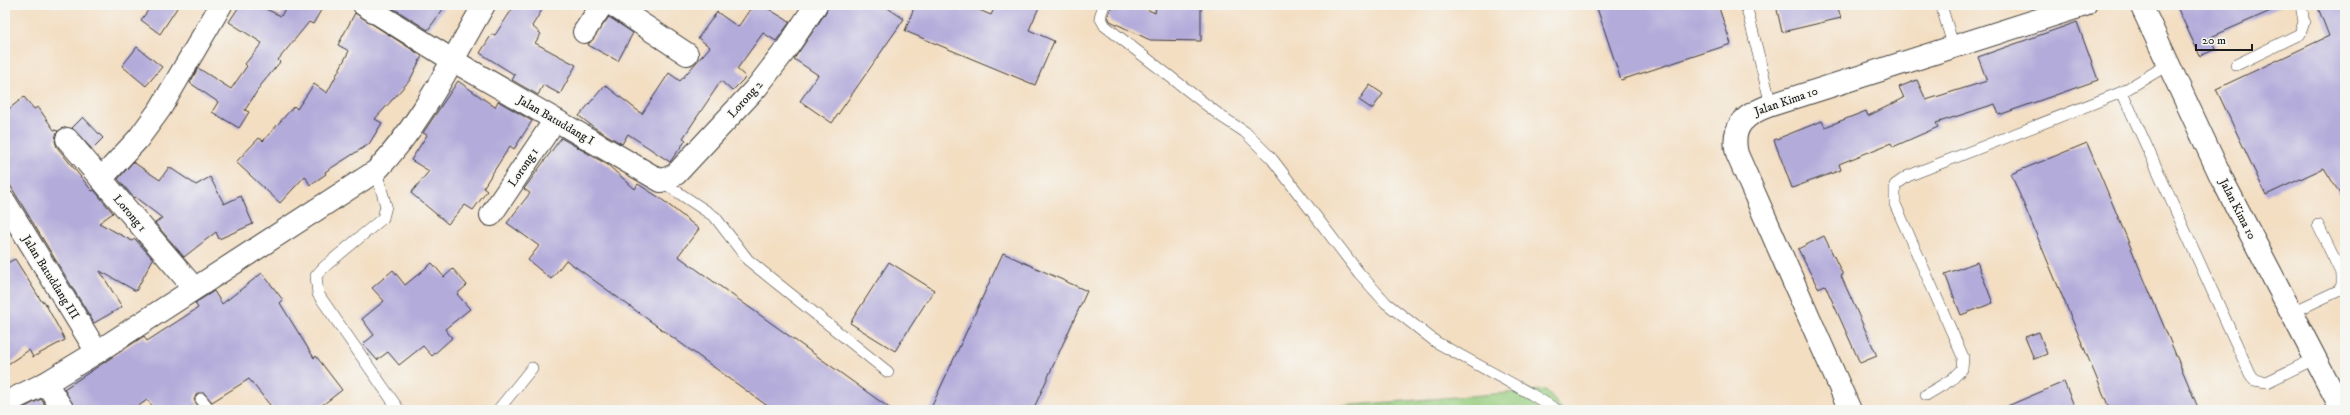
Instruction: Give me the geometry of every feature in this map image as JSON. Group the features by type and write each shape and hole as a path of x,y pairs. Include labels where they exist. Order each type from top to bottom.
{"street":[{"path":"101,179 138,139 160,109 221,5"},
{"name":"Jalan Batuddang I","path":"364,5 452,60 660,181"},
{"path":"5,403 46,383 97,352 194,288 352,189 376,171 390,157 428,102 484,5"},
{"path":"584,32 602,5"},
{"path":"613,5 687,54"},
{"name":"Lorong 2","path":"660,181 676,174 757,87 787,48 816,5"},
{"name":"Jalan Kima 10","path":"2141,5 2223,181 2292,313 2314,359 2342,410"},
{"name":"Jalan Kima 10","path":"1850,410 1737,154 1734,143 1742,121 1751,112 1771,105 1954,48 2072,7"},
{"name":"Lorong 1","path":"491,215 555,120"},
{"name":"Lorong 1","path":"67,139 194,288"},
{"name":"Jalan Batuddang III","path":"5,202 97,352"},
{"path":"46,383 63,410"}],"lane":[{"path":"1104,5 1100,17 1105,26 1222,117 1245,132 1272,158 1359,273 1386,303 1436,342 1531,394 1557,410"},
{"path":"1746,5 1771,105"},
{"path":"1941,5 1954,48"},
{"path":"2236,64 2300,34 2304,22 2300,5"},
{"path":"1926,396 1951,380 1962,370 1963,357 1895,204 1895,185 1908,176 2122,92 2169,64"},
{"path":"2122,92 2254,380 2267,382 2314,359"},
{"path":"376,171 386,206 383,218 324,267 316,276 318,294 398,410"},
{"path":"660,181 715,217 748,260 888,372"},
{"path":"2292,313 2340,290 2342,284 2342,275 2318,225"},
{"path":"498,410 532,368"},
{"path":"201,400 210,410"}],"green space":[{"path":"1546,390 1562,410 1301,410 1302,409"}],"building":[{"path":"152,5 179,5 160,34 141,20"},
{"path":"240,5 257,5 281,16 287,5 324,5 313,24 309,22 278,60 280,62 261,85 245,110 249,112 239,128 212,112 218,102 190,83 198,68 231,89 247,66 245,64 262,43 229,22"},
{"path":"388,5 446,5 428,30"},
{"path":"515,5 545,5 532,26 541,34 535,43 576,65 560,94 543,85 538,95 512,80 515,75 480,53 492,34 495,35"},
{"path":"753,5 762,5 790,22 776,41 763,33 737,69 746,77 732,91 721,81 683,138 686,140 670,162 628,134 622,144 595,128 579,116 605,85 642,114 669,73 680,81 710,47 698,38 717,12 738,27"},
{"path":"828,5 883,5 904,19 832,123 800,101 818,75 794,59 826,12"},
{"path":"915,5 967,5 991,15 996,5 1040,5 1029,30 1054,41 1035,85 905,31"},
{"path":"1112,5 1138,5 1155,13 1156,5 1201,5 1201,41 1150,40 1110,21 1108,16"},
{"path":"1596,5 1718,5 1731,44 1621,80"},
{"path":"1776,5 1837,5 1841,18 1782,32"},
{"path":"2176,5 2282,6 2211,37 2216,49 2200,56"},
{"path":"2317,5 2345,5 2345,202 2324,168 2266,195 2216,89 2329,36"},
{"path":"355,13 422,56 410,80 375,119 382,123 369,144 325,172 326,174 310,185 305,176 280,203 236,162 259,138 263,141 294,106 297,109 314,84 327,93 349,51 338,45"},
{"path":"609,17 633,33 618,61 588,45"},
{"path":"2077,22 2098,80 1999,115 1995,104 1936,123 1938,127 1893,147 1891,143 1839,164 1841,170 1792,188 1774,140 1822,121 1825,127 1866,111 1868,116 1904,98 1899,87 1917,80 1926,100 1987,81 1978,57"},
{"path":"137,47 162,67 146,86 122,66"},
{"path":"458,81 495,107 498,101 532,121 514,149 510,146 483,188 487,191 473,210 465,205 448,224 411,193 429,171 411,160 427,135 423,133"},
{"path":"1370,85 1383,94 1372,109 1359,100"},
{"path":"24,97 34,109 38,107 54,130 58,131 55,141 57,147 92,191 94,190 113,213 99,223 132,241 135,239 153,259 136,291 100,271 122,307 94,323 5,177 5,112"},
{"path":"83,117 103,138 92,149 72,128"},
{"path":"561,138 608,165 635,189 638,184 660,198 699,229 678,256 892,410 773,410 566,260 551,279 528,260 539,246 507,223 530,193 524,189"},
{"path":"2087,143 2199,410 2110,410 2011,174"},
{"path":"133,162 160,180 169,167 196,185 210,177 224,204 241,196 253,224 219,239 216,232 184,257 155,223 162,218 135,197 134,198 118,179"},
{"path":"1824,236 1843,275 1841,276 1877,356 1860,363 1825,285 1818,288 1798,249"},
{"path":"1003,253 1087,291 1033,410 930,410"},
{"path":"15,259 42,302 44,301 65,340 33,357 29,350 5,366 5,264"},
{"path":"889,262 934,290 895,351 850,323"},
{"path":"1977,262 1993,303 1961,315 1945,274"},
{"path":"432,263 444,277 453,269 467,285 457,294 470,309 445,329 452,338 432,356 423,346 399,365 388,352 377,360 363,344 374,335 362,319 384,301 372,288 393,270 405,285"},
{"path":"262,273 283,300 280,303 314,358 316,356 342,390 316,410 274,410 249,379 212,402 204,393 197,393 194,400 200,409 199,410 156,410 147,400 133,410 75,410 64,389 144,336 147,341 198,308 195,303 214,291 222,304"},
{"path":"2039,332 2047,354 2034,359 2025,337"},
{"path":"2064,382 2076,410 1998,410"},
{"path":"41,399 48,410 19,410"}]}
